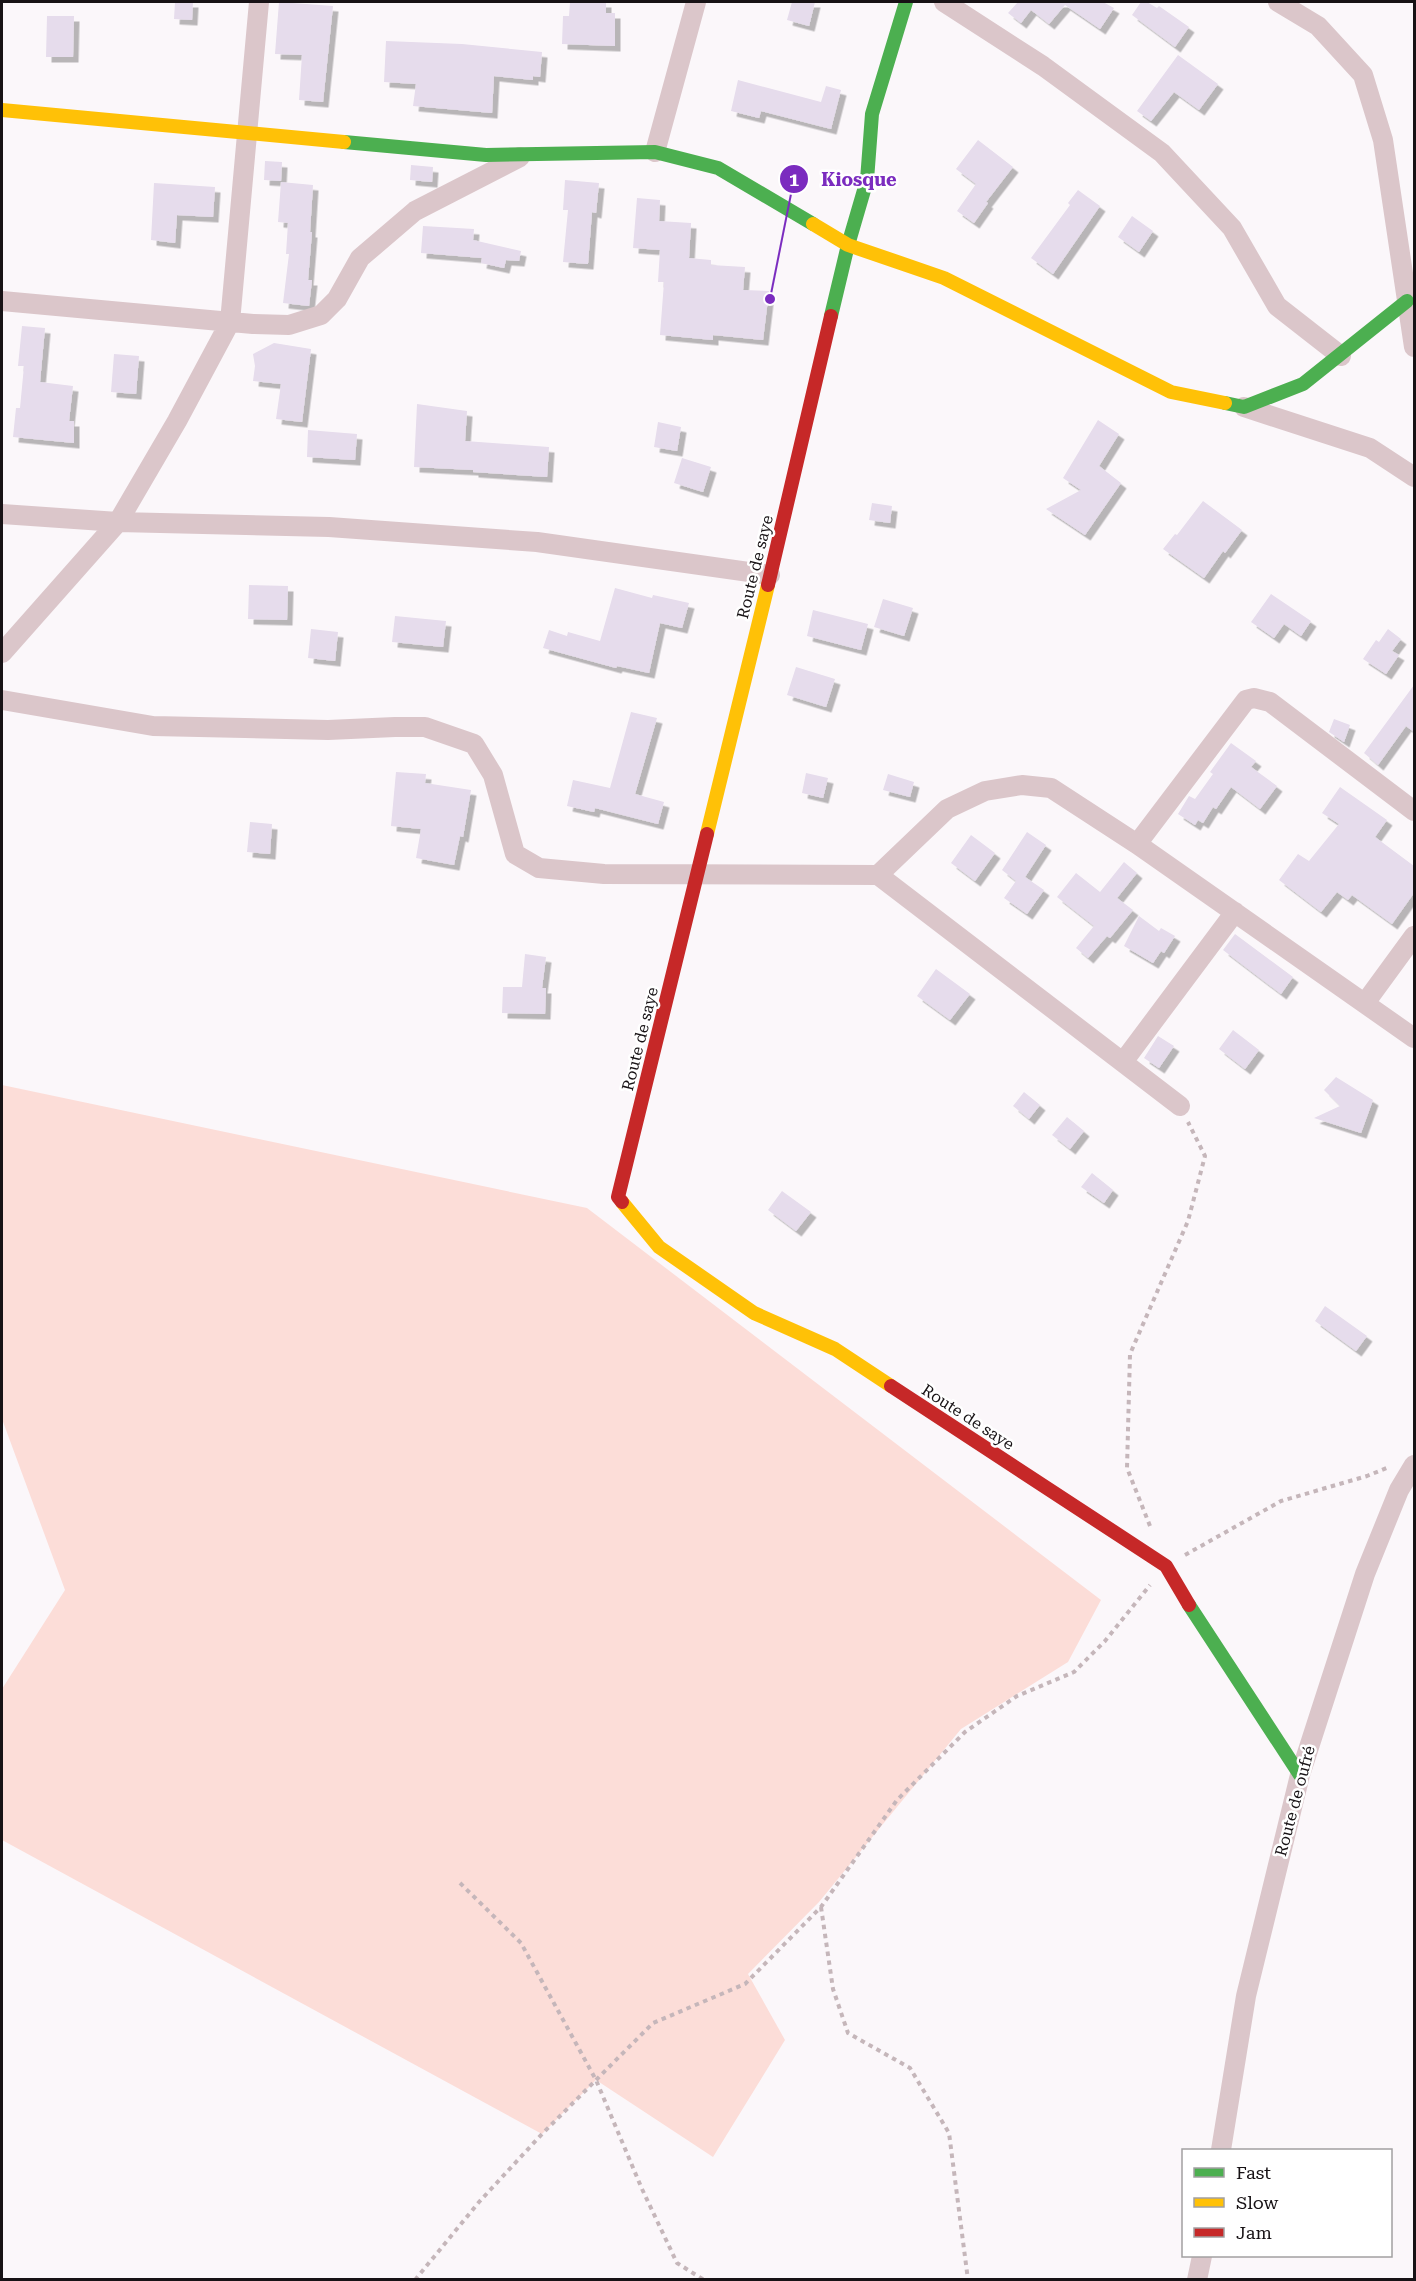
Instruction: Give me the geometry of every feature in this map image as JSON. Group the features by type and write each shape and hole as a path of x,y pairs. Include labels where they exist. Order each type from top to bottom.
{"street":[{"path":"2,653 118,522 177,421 230,322 259,2"},
{"path":"655,152 696,2"},
{"name":"Route de saye","path":"906,2 872,114 867,180 848,245 618,1197 659,1247 754,1313 835,1349 1166,1566 1197,1619 1300,1775"},
{"path":"944,2 1043,66 1162,153 1232,228 1277,306 1341,356"},
{"path":"1278,2 1318,26 1363,75 1383,140 1414,347"},
{"path":"2,110 486,155 655,152 718,168 848,245 944,278 1171,392 1244,407 1370,448 1414,477"},
{"path":"2,301 230,322 289,325 321,315 337,299 360,258 415,211 524,155"},
{"path":"1244,407 1303,384 1407,302"},
{"path":"2,514 118,522 329,527 537,542 770,575"},
{"path":"1137,844 1246,700 1254,698 1270,702 1414,811"},
{"path":"2,700 153,726 328,730 425,727 474,744 493,775 515,854 539,868 604,874 696,876 878,875 1180,1106"},
{"path":"878,875 947,809 986,791 1022,785 1051,788 1137,844 1414,1038"},
{"path":"1123,1062 1235,912"},
{"path":"1365,1003 1414,936"},
{"name":"Route de oufré","path":"1221,2149 1246,1996 1300,1775 1365,1574 1400,1490 1405,1464"},
{"path":"1197,2280 1202,2257"}],"path":[{"path":"1153,1533 1127,1468 1130,1354 1188,1221 1205,1156 1180,1106"},
{"path":"415,2280 479,2202 542,2134 653,2023 745,1984 821,1907 897,1800 966,1732 1017,1696 1074,1672 1105,1641 1166,1566 1281,1501 1405,1464"},
{"path":"460,1883 521,1943 596,2080 642,2189 677,2263 704,2280"},
{"path":"821,1907 833,1989 848,2033 910,2068 949,2133 968,2280"}],"shaded area":[{"path":"2,1085 587,1208 1101,1600 1068,1662 961,1729 819,1902 748,1974 785,2040 713,2157 596,2080 542,2134 2,1840 2,1689 65,1590 2,1419"}],"building":[{"path":"175,2 193,2 192,20 174,19"},
{"path":"279,2 333,6 323,102 299,100 302,55 275,54"},
{"path":"570,2 606,2 606,13 615,13 615,46 562,44 563,16 569,16"},
{"path":"792,2 815,2 809,26 787,20"},
{"path":"1018,2 1103,2 1114,8 1100,29 1065,5 1049,24 1031,10 1021,23 1008,13"},
{"path":"1141,2 1147,2 1157,8 1159,6 1189,27 1175,47 1132,15"},
{"path":"47,16 74,16 73,57 46,57"},
{"path":"386,41 462,44 542,52 540,77 533,76 533,80 494,76 492,113 413,106 416,84 384,82"},
{"path":"1178,55 1218,84 1199,110 1174,92 1151,121 1137,111"},
{"path":"738,80 821,102 826,86 841,90 831,129 761,111 759,118 731,111"},
{"path":"978,140 1013,167 986,202 988,203 974,223 957,211 976,184 956,169"},
{"path":"265,161 282,162 281,181 264,180"},
{"path":"411,165 433,167 432,182 410,180"},
{"path":"565,180 599,183 596,213 592,212 588,264 563,262 568,210 563,210"},
{"path":"281,182 313,185 308,280 312,280 309,306 283,303 289,254 286,254 288,223 278,222"},
{"path":"154,183 215,187 213,217 177,215 175,243 151,240"},
{"path":"1078,190 1100,206 1053,274 1031,258 1070,205 1068,203"},
{"path":"637,198 660,200 659,221 691,223 689,258 711,260 711,265 745,267 743,290 769,291 763,340 713,335 713,340 660,335 664,282 658,282 660,250 633,248"},
{"path":"1132,216 1153,231 1139,252 1118,237"},
{"path":"423,226 474,229 473,240 521,251 519,261 506,260 504,268 481,263 482,258 421,253"},
{"path":"22,326 45,328 40,382 73,386 69,421 74,421 74,443 13,437 16,408 20,408 24,366 18,366"},
{"path":"274,343 311,349 302,422 276,419 281,384 253,381 255,366 253,354"},
{"path":"114,354 139,356 136,394 111,392"},
{"path":"417,404 467,411 465,441 549,447 547,477 414,467"},
{"path":"1098,420 1119,434 1099,466 1121,483 1085,535 1046,509 1081,490 1063,478"},
{"path":"658,422 681,427 677,451 654,447"},
{"path":"308,430 357,434 355,460 307,457"},
{"path":"682,458 711,467 703,492 674,483"},
{"path":"1203,501 1242,530 1225,553 1223,551 1204,578 1163,549"},
{"path":"872,503 892,506 890,523 869,520"},
{"path":"249,585 288,586 287,620 248,619"},
{"path":"615,588 652,598 653,595 689,603 682,628 660,623 649,673 617,666 616,668 543,648 549,630 567,636 568,632 600,641"},
{"path":"1271,594 1311,621 1301,636 1284,624 1274,638 1251,622"},
{"path":"883,599 913,608 904,636 874,627"},
{"path":"813,610 868,624 861,650 807,636"},
{"path":"395,616 446,621 443,647 392,642"},
{"path":"311,629 338,632 335,661 308,658"},
{"path":"1388,629 1401,639 1392,651 1399,655 1386,674 1363,659 1376,640 1379,642"},
{"path":"796,667 835,679 826,707 787,695"},
{"path":"1414,685 1414,732 1406,726 1378,765 1364,753"},
{"path":"631,712 657,718 635,794 664,802 658,824 595,808 594,812 567,806 573,780 610,788"},
{"path":"1334,719 1350,725 1344,742 1329,732"},
{"path":"1231,743 1256,761 1251,767 1277,786 1260,809 1231,787 1216,809 1213,807 1203,823 1198,820 1195,825 1178,814 1189,796 1195,799 1213,774 1210,772"},
{"path":"396,772 426,774 425,783 471,790 463,837 460,836 454,865 416,858 421,829 391,826"},
{"path":"806,773 828,778 823,798 802,793"},
{"path":"888,774 914,782 910,797 883,790"},
{"path":"1340,787 1387,820 1375,837 1414,866 1414,893 1392,924 1352,895 1348,900 1337,892 1321,912 1279,880 1298,854 1309,861 1339,824 1322,813"},
{"path":"250,822 272,824 270,854 247,852"},
{"path":"1027,832 1046,845 1025,877 1044,890 1027,914 1004,898 1016,881 1002,870"},
{"path":"971,835 995,853 975,881 951,863"},
{"path":"1124,862 1137,873 1117,898 1133,910 1110,938 1107,936 1088,958 1076,948 1094,926 1057,897 1076,873 1100,892"},
{"path":"1139,916 1159,931 1161,928 1175,936 1164,953 1161,951 1153,963 1124,946"},
{"path":"1235,934 1293,977 1281,994 1223,950"},
{"path":"525,954 546,957 542,988 546,988 545,1014 502,1013 503,987 522,987"},
{"path":"936,969 970,994 950,1020 917,996"},
{"path":"1233,1030 1259,1050 1245,1069 1219,1049"},
{"path":"1158,1036 1174,1046 1159,1068 1144,1058"},
{"path":"1336,1077 1373,1100 1361,1133 1314,1118 1340,1106 1324,1090"},
{"path":"1024,1092 1040,1105 1029,1119 1013,1106"},
{"path":"1067,1117 1084,1131 1070,1149 1052,1135"},
{"path":"1092,1173 1113,1190 1104,1203 1081,1187"},
{"path":"782,1191 811,1212 796,1231 768,1210"},
{"path":"1325,1306 1367,1336 1356,1351 1315,1321"}],"traffic: fast":[{"path":"831,316 867,180 872,114 906,2"},
{"path":"344,142 486,155 655,152 718,168 813,224"},
{"path":"1225,403 1244,407 1303,384 1407,301"},
{"path":"1189,1605 1300,1775"}],"traffic: slow":[{"path":"2,110 344,142"},
{"path":"813,224 848,245 944,278 1171,392 1225,403"},
{"path":"707,834 768,585"},
{"path":"622,1202 659,1247 754,1313 835,1349 891,1386"}],"traffic: jam":[{"path":"768,585 831,316"},
{"path":"622,1202 618,1197 707,834"},
{"path":"891,1386 1166,1566 1189,1605"}],"place":[{"name":"Kiosque","path":"770,299"}]}
